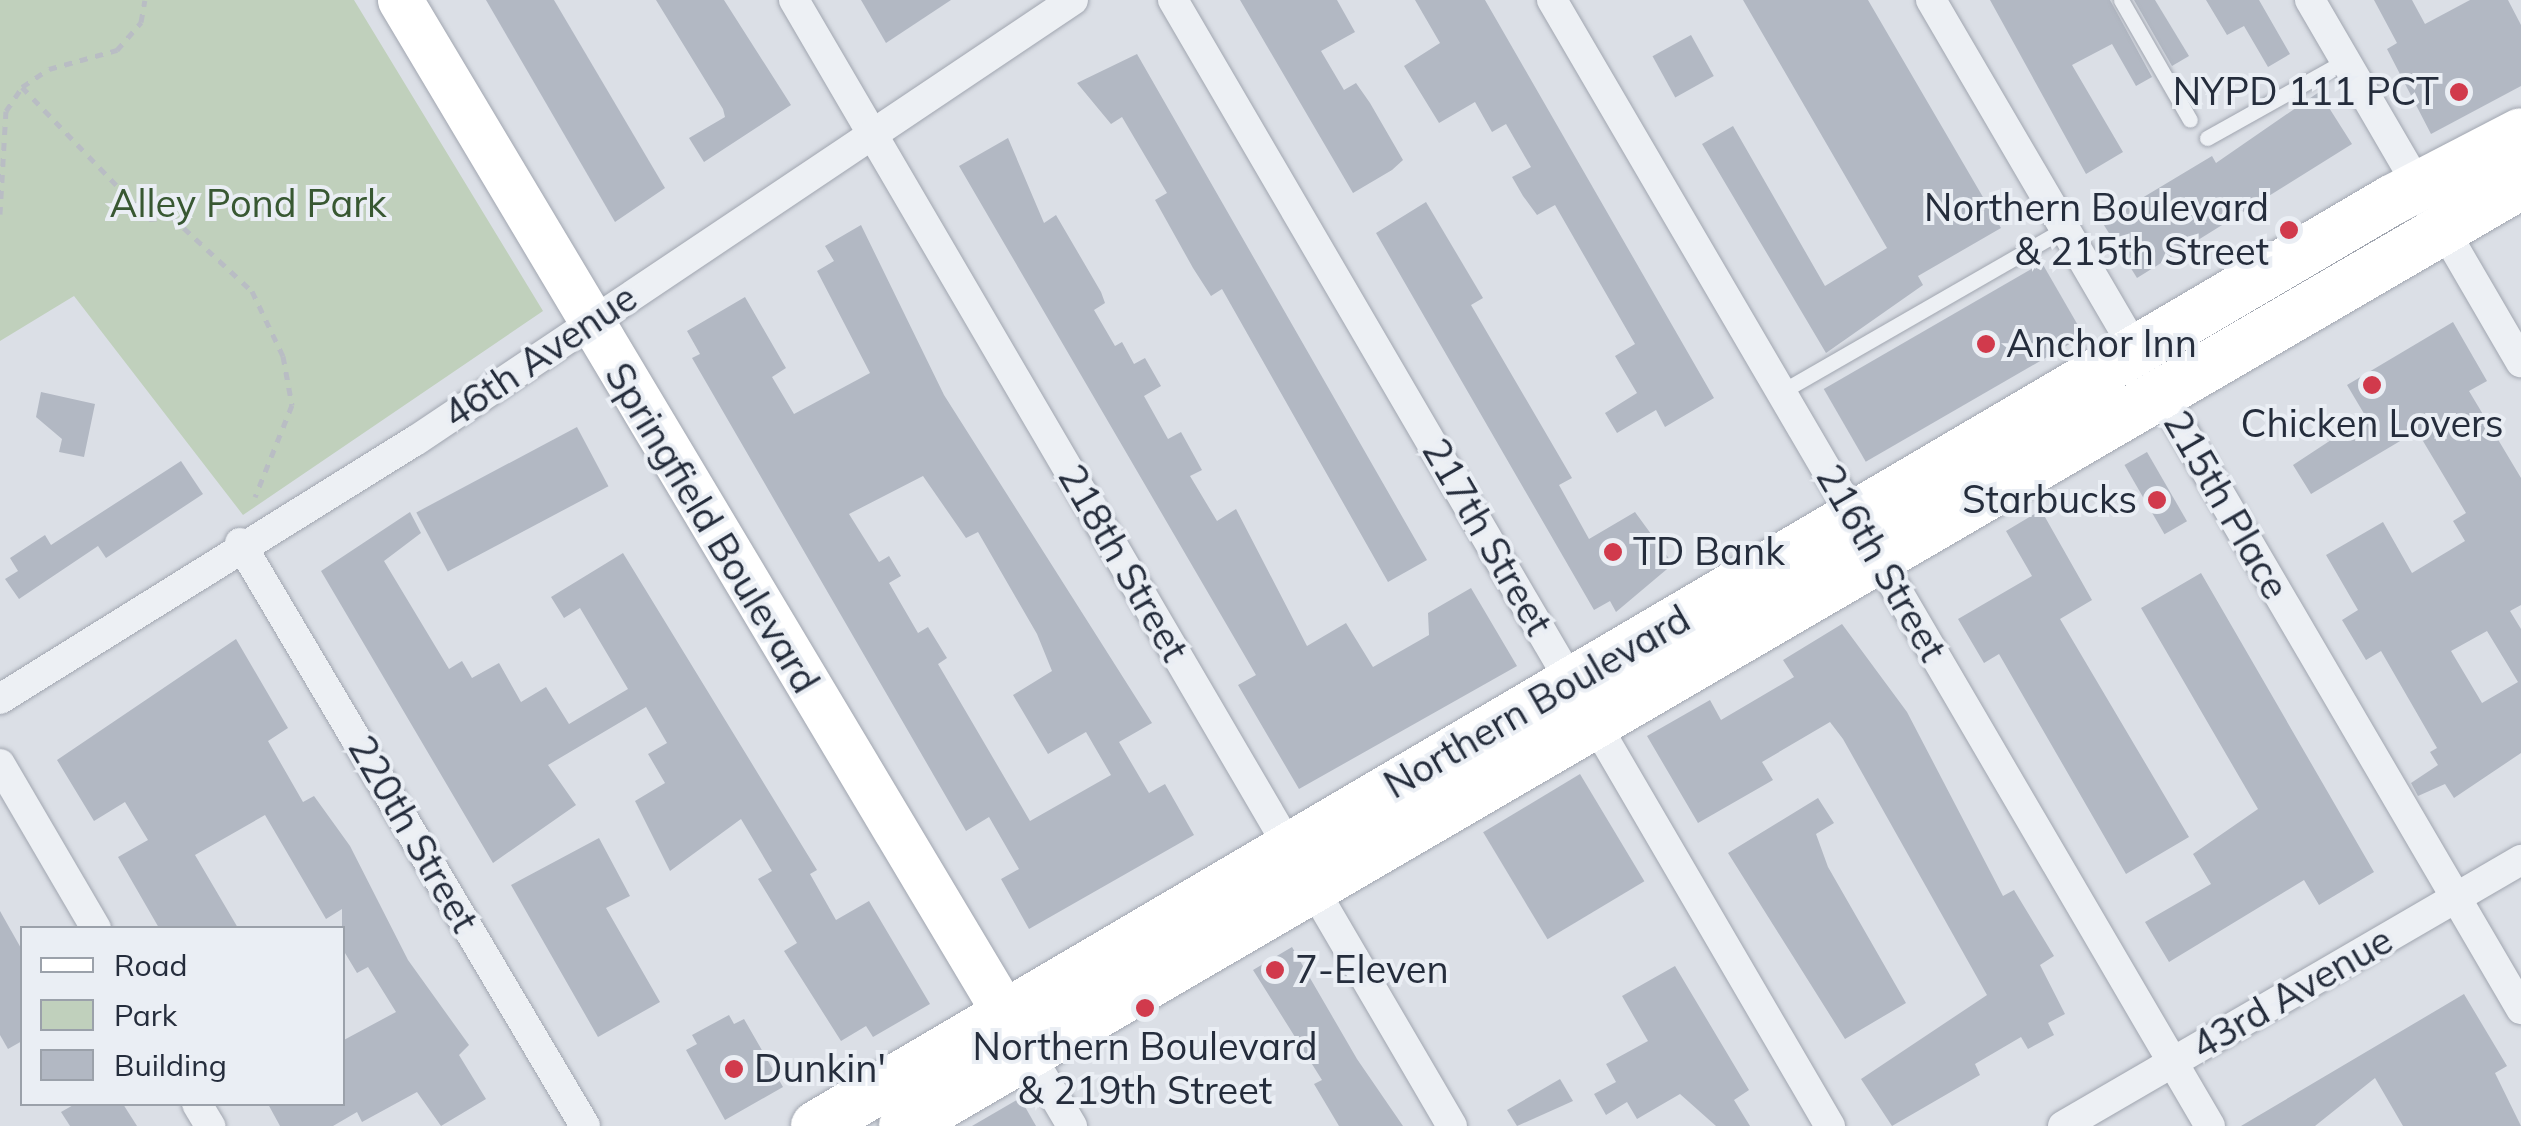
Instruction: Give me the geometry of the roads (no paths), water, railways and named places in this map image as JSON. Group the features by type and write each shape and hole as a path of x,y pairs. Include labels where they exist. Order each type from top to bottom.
{"main road":[{"name":"Springfield Boulevard","path":"400,0 588,323 1017,1034"},
{"name":"Northern Boulevard","path":"816,1126 1017,1034 2430,205 2521,133"},
{"name":"Northern Boulevard","path":"2430,205 2521,184"},
{"name":"Northern Boulevard","path":"904,1126 1017,1034"}],"street":[{"name":"218th Street","path":"794,0 1452,1126"},
{"name":"46th Avenue","path":"0,699 588,323 1073,0"},
{"name":"217th Street","path":"1173,0 1830,1126"},
{"name":"216th Street","path":"1552,0 2210,1126"},
{"name":"215th Place","path":"1931,0 2521,1009"},
{"path":"2310,0 2521,362"},
{"name":"220th Street","path":"240,543 585,1126"},
{"path":"0,764 95,926"},
{"name":"43rd Avenue","path":"2063,1126 2521,860"},
{"path":"1017,1034 1072,1126"}],"lane":[{"path":"2121,0 2190,120"},
{"path":"2207,138 2346,61"},
{"path":"1781,392 2065,229"}],"place":[{"name":"NYPD 111 PCT","path":"2459,92"},
{"name":"Northern Boulevard & 215th Street","path":"2289,230"},
{"name":"Anchor Inn","path":"1986,344"},
{"name":"Chicken Lovers","path":"2372,385"},
{"name":"Starbucks","path":"2157,500"},
{"name":"TD Bank","path":"1613,552"},
{"name":"7-Eleven","path":"1275,970"},
{"name":"Northern Boulevard & 219th Street","path":"1145,1008"},
{"name":"Dunkin'","path":"734,1069"}],"park label":[{"name":"Alley Pond Park","path":"248,204"}]}
